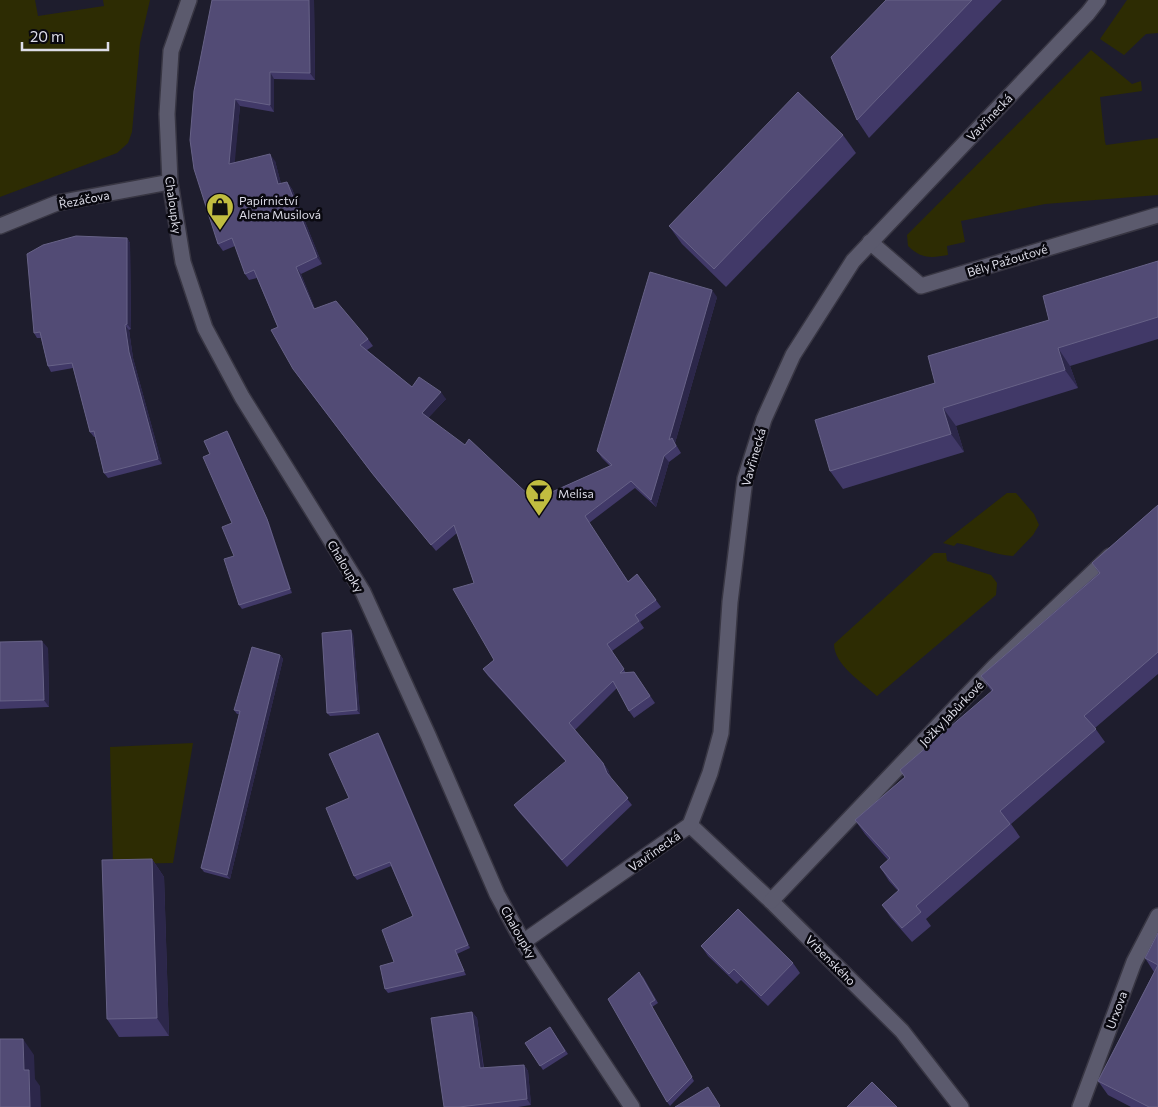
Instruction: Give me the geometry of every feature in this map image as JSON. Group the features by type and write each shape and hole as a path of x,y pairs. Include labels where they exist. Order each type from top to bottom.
{"street":[{"name":"Chaloupky","path":"189,0 172,51 167,114 170,182 182,262 205,328 242,397 363,592 497,894 523,942 632,1107"},
{"name":"Vavřinecká","path":"523,942 690,825 710,773 721,733 732,584 745,479 764,419 793,355 853,261 1098,0"},
{"name":"Řezáčova","path":"0,226 57,203 170,182"},
{"name":"Běly Pažoutové","path":"870,242 921,286 1158,215"},
{"name":"Jožky Jabůrkové","path":"771,901 994,667 1124,542"},
{"name":"Vrbenského","path":"690,825 771,901 902,1031 960,1107"},
{"name":"Urxova","path":"1080,1107 1134,962 1158,916"}],"shaded area":[{"path":"0,0 35,0 38,16 104,6 103,0 150,0 140,43 132,132 128,143 117,153 0,197"},
{"path":"1127,0 1158,0 1158,33 1146,34 1124,55 1100,39"},
{"path":"1091,50 1132,84 1141,81 1142,91 1100,97 1105,142 1106,145 1158,138 1158,195 1045,204 961,221 965,242 947,246 948,255 926,256 917,253 908,246 907,235"},
{"path":"1007,493 1016,493 1034,514 1039,525 1033,535 1013,556 957,543 954,546 943,543"},
{"path":"934,553 946,553 947,561 991,575 997,583 996,595 877,696 844,666 835,652 834,644"},
{"path":"193,743 173,863 113,864 110,747"}],"building":[{"path":"212,0 309,0 310,73 270,72 270,105 235,99 229,164 270,154 278,184 287,182 317,257 296,267 314,309 336,301 368,339 360,345 412,387 419,377 441,392 422,413 465,445 469,439 534,500 612,465 597,451 650,272 712,290 669,440 672,438 676,446 664,456 651,500 631,481 585,516 628,582 637,574 656,600 635,615 639,621 607,644 624,669 620,673 634,672 650,696 629,711 613,681 569,723 603,763 607,773 628,798 562,860 514,805 566,761 483,669 494,660 453,589 474,583 454,525 431,545 372,473 293,369 271,330 278,327 254,270 245,274 232,238 218,244 194,169 190,140 194,91"},
{"path":"886,0 972,0 857,120 831,57"},
{"path":"798,92 843,135 714,269 669,226"},
{"path":"76,236 127,238 127,324 125,325 129,352 158,459 104,473 94,431 90,432 72,363 48,366 40,332 34,333 27,254 43,245"},
{"path":"1158,261 1158,317 1058,348 1065,370 943,408 951,434 830,471 815,420 935,383 928,356 1049,320 1043,296"},
{"path":"227,431 267,519 290,589 239,605 224,559 234,556 222,527 232,523 203,457 210,454 204,441"},
{"path":"1158,505 1158,652 1084,716 1096,729 1000,811 1010,824 916,906 921,912 902,928 882,905 899,890 880,867 890,858 855,820 905,777 900,770 993,690 981,676 1100,573 1092,563"},
{"path":"351,630 357,710 327,713 322,633"},
{"path":"42,641 44,700 0,701 0,642"},
{"path":"252,647 280,655 227,875 201,868 240,711 234,710"},
{"path":"378,733 468,945 455,950 464,971 385,989 380,966 394,962 382,930 413,916 390,862 354,876 326,808 349,798 329,754"},
{"path":"152,859 157,1018 107,1019 102,860"},
{"path":"738,909 793,963 761,996 734,969 729,974 701,946"},
{"path":"1158,933 1158,965 1145,958"},
{"path":"1158,965 1158,1107 1149,1107 1098,1081"},
{"path":"639,972 655,1000 650,1003 692,1077 667,1102 608,999"},
{"path":"472,1012 480,1068 524,1065 527,1099 444,1107 431,1018"},
{"path":"550,1027 565,1051 540,1066 525,1043"},
{"path":"0,1039 23,1039 24,1070 29,1070 30,1107 0,1107"},
{"path":"872,1082 897,1107 847,1107"},
{"path":"708,1087 719,1107 675,1107"}],"place":[{"name":"Papírnictví Alena Musilová","path":"220,231"},
{"name":"Melisa","path":"539,517"}]}
